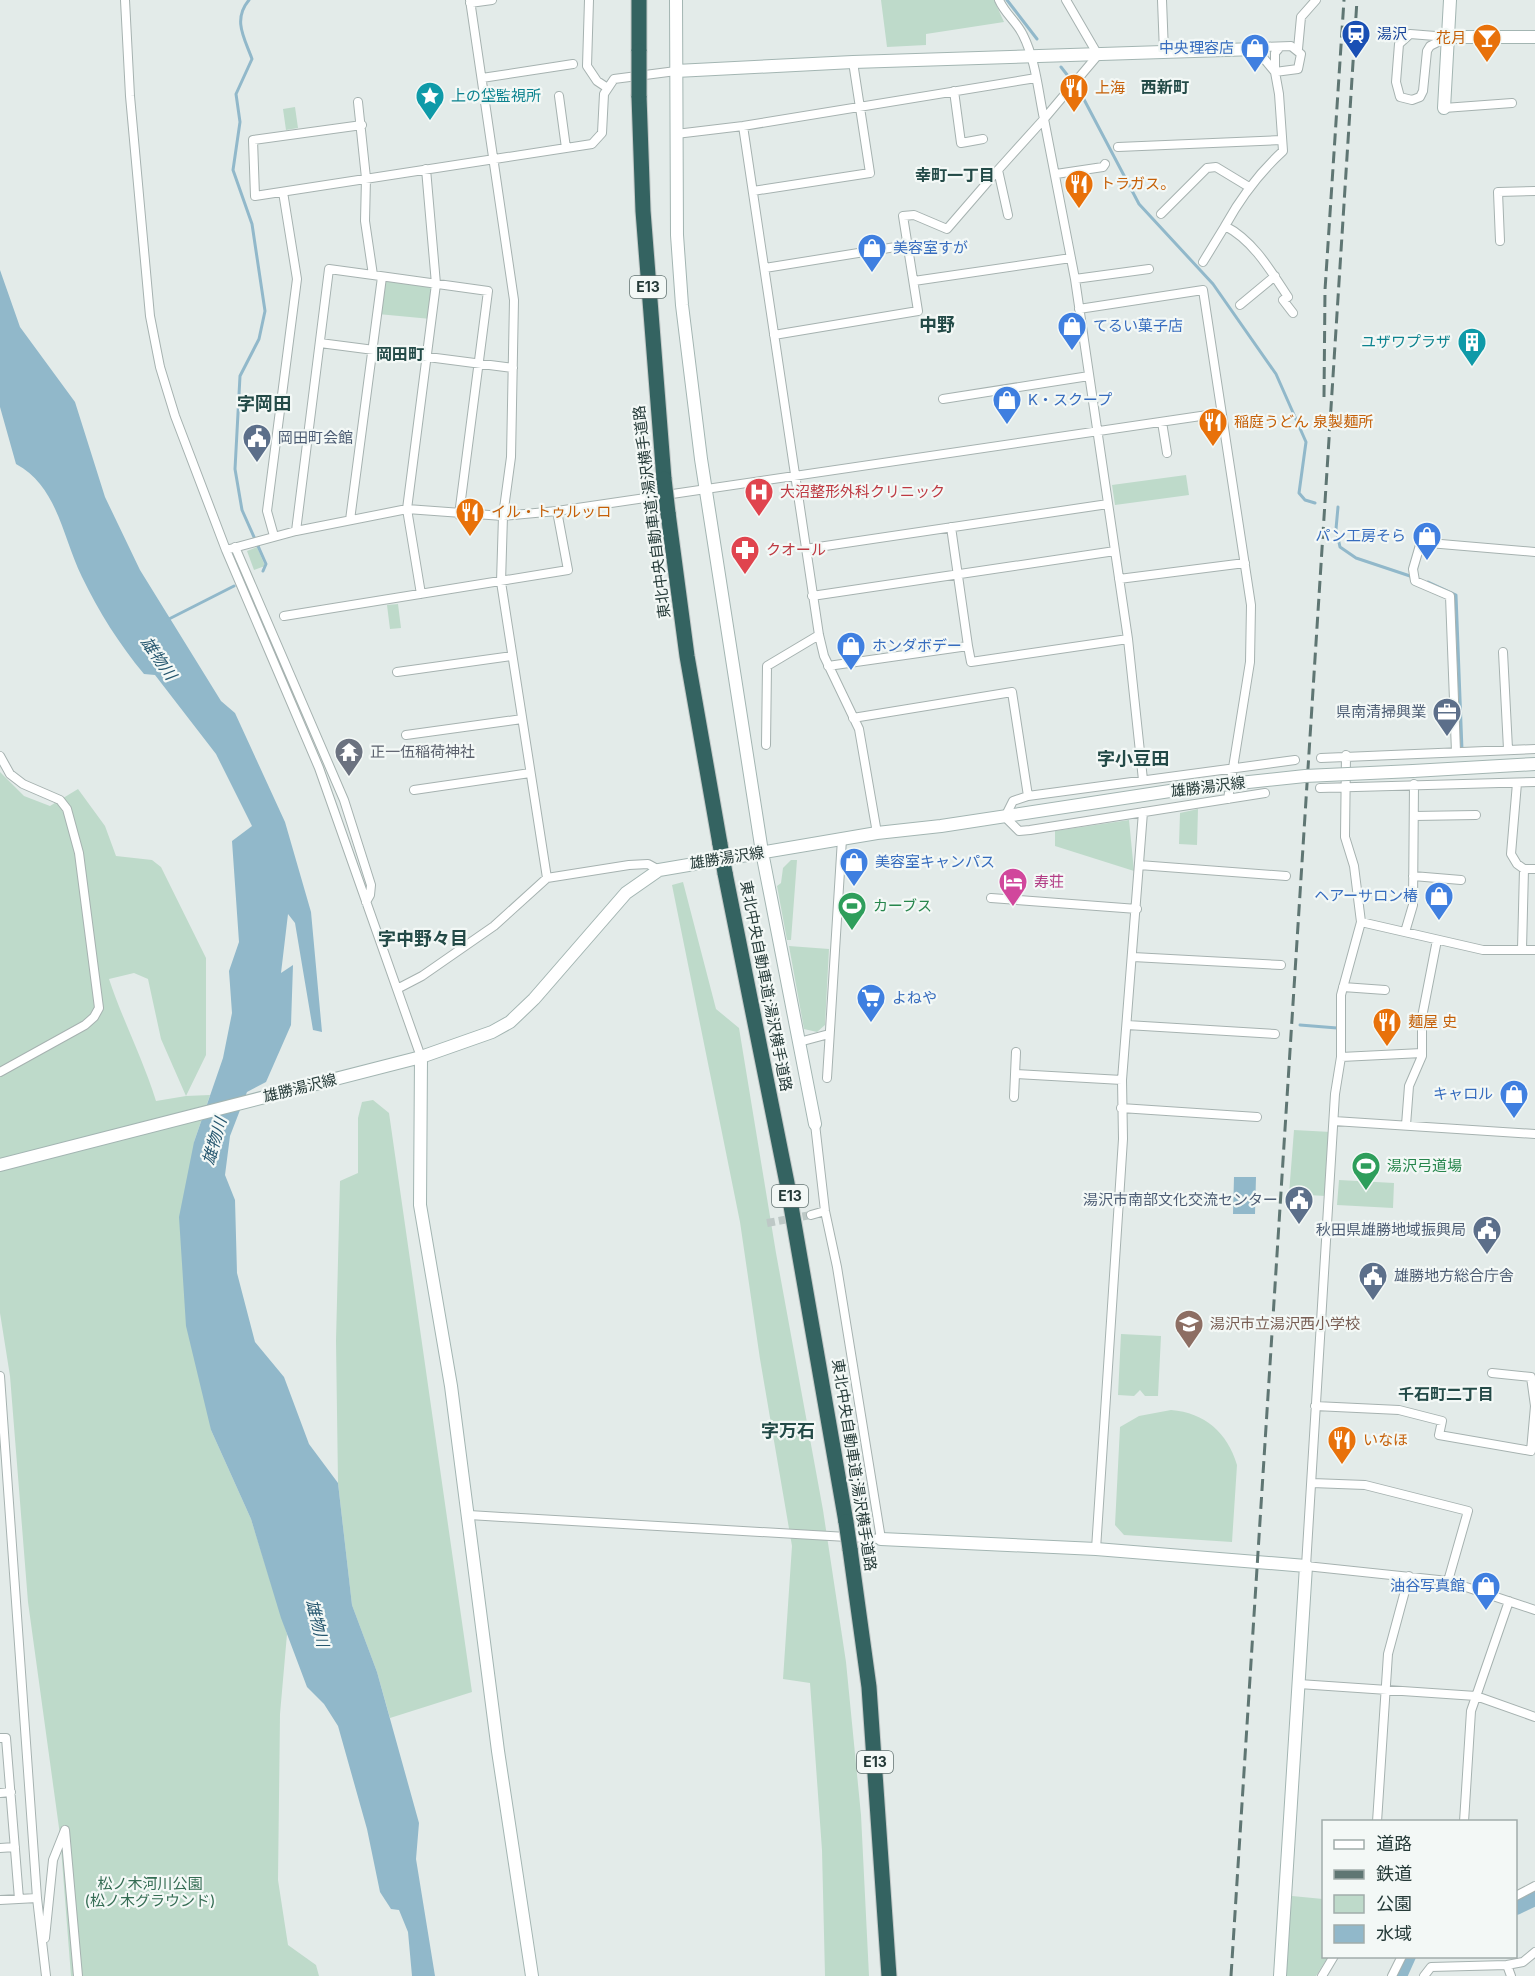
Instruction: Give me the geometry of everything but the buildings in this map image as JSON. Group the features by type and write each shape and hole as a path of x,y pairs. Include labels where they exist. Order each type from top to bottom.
{"highway":[{"name":"東北中央自動車道;湯沢横手道路","path":"639,0 639,96 643,211 668,513 687,657 725,873 787,1183 846,1522 869,1687 889,1976"}],"street":[{"path":"125,0 130,96 150,316 160,367 175,416 226,550 294,716 319,768 421,1057 420,1205 469,1515 498,1751 532,1976"},
{"path":"492,0 470,1 514,300 511,457 502,516 501,582 547,878"},
{"path":"589,0 588,66 590,74 606,87"},
{"path":"676,0 677,235 682,305 706,491 762,852 815,1124 825,1211 837,1267 881,1539"},
{"path":"999,0 1004,12 1022,33 1032,58 1056,174 1075,279 1128,639 1143,780"},
{"path":"1066,0 1098,55"},
{"path":"1161,0 1164,52"},
{"path":"1275,72 1298,69 1301,54 1298,49 1301,17 1316,0"},
{"path":"1450,0 1444,108 1512,103"},
{"path":"1448,38 1431,46 1427,51 1423,91 1420,97 1412,100 1400,98 1395,82 1401,39 1410,34 1448,38 1535,37"},
{"path":"362,125 253,140 255,196 592,144 602,133 606,87 614,79 676,71 853,62 1032,58 1256,49 1260,47 1298,49"},
{"path":"1203,262 1249,187 1283,151 1275,72 1275,53 1280,47"},
{"path":"1256,49 1275,72"},
{"path":"774,335 918,311 903,216 914,215 947,229 1044,119 1076,77 1098,55"},
{"path":"753,191 870,173 853,62"},
{"path":"482,78 573,64"},
{"path":"676,134 743,126 1036,78"},
{"path":"954,91 961,143 983,139"},
{"path":"559,96 566,148"},
{"path":"350,520 372,351 377,276 365,221 366,178 358,102"},
{"path":"743,126 819,635 828,666 859,729 877,833"},
{"path":"1118,147 1281,140"},
{"path":"1056,174 1103,167 1106,164"},
{"path":"1161,214 1207,168 1216,167 1249,187"},
{"path":"422,594 407,509 436,284 426,169"},
{"path":"998,170 1008,215"},
{"path":"1500,241 1498,192 1535,191"},
{"path":"274,536 267,511 297,279 283,192"},
{"path":"1225,226 1239,233 1275,276 1288,297 1283,300 1293,313"},
{"path":"765,268 908,245"},
{"path":"914,281 1071,258"},
{"path":"1075,279 1149,268"},
{"path":"296,531 329,269 488,291 459,515"},
{"path":"1240,306 1275,276"},
{"path":"1079,309 1203,290 1251,604 1250,662 1228,799"},
{"path":"320,343 513,368"},
{"path":"943,399 1089,376"},
{"path":"226,550 260,539 407,509 459,515 502,516 557,511 706,491 1221,413"},
{"path":"1162,422 1167,453"},
{"path":"805,549 1108,504"},
{"path":"284,616 568,570 557,511"},
{"path":"951,527 971,662 1128,639"},
{"path":"1456,752 1450,596 1415,581 1413,569 1420,545 1429,543 1535,552"},
{"path":"235,547 344,800 371,885 370,895 366,902"},
{"path":"812,596 1115,551"},
{"path":"1119,579 1245,563"},
{"path":"766,745 766,666 819,635"},
{"path":"828,666 968,646"},
{"path":"1503,652 1508,750"},
{"path":"397,672 512,656"},
{"path":"853,718 1012,692 1029,796"},
{"path":"406,735 522,719"},
{"path":"1321,758 1346,755 1535,749"},
{"path":"1281,1976 1315,1406 1334,1121 1341,1057 1343,987 1361,922 1354,866 1345,837 1346,755"},
{"path":"0,756 10,774 23,784 60,800 68,809 80,853 99,1008 94,1017 85,1025 0,1072"},
{"path":"1265,794 1019,831 1005,817 1013,801 1029,796 1295,760"},
{"name":"雄勝湯沢線","path":"0,1165 421,1057 492,1032 510,1022 534,999 620,899 645,878 659,870 877,833 1005,817 1183,789 1305,776 1535,764"},
{"path":"414,790 530,773"},
{"path":"1320,788 1535,782"},
{"path":"1517,783 1511,854 1517,864 1524,869 1535,869"},
{"path":"1405,932 1413,905 1414,784"},
{"path":"1096,1549 1123,1139 1122,1080 1143,812"},
{"path":"1414,816 1476,815"},
{"path":"827,1078 842,839"},
{"path":"397,989 422,976 494,926 547,878 629,865 648,864 659,870"},
{"path":"1139,865 1286,876"},
{"path":"1522,949 1524,869"},
{"path":"1413,876 1461,880"},
{"path":"991,898 1137,909"},
{"path":"1361,922 1483,950 1535,950"},
{"path":"1406,1125 1410,1086 1422,1053 1422,1017 1437,940"},
{"path":"1133,957 1281,965"},
{"path":"1343,987 1385,990"},
{"path":"1127,1025 1275,1034"},
{"path":"799,1042 830,1034"},
{"path":"1014,1097 1016,1052"},
{"path":"1341,1057 1422,1053"},
{"path":"1015,1074 1122,1080"},
{"path":"1121,1108 1257,1117"},
{"path":"1334,1121 1535,1134"},
{"path":"811,1215 825,1211"},
{"path":"1315,1406 1399,1410 1442,1421 1439,1435 1531,1451 1535,1406 1531,1377 1492,1373"},
{"path":"0,1377 37,1898 46,1976"},
{"path":"1312,1483 1365,1485 1468,1511 1448,1581"},
{"path":"469,1515 1096,1549 1306,1566 1448,1581 1535,1611"},
{"path":"1377,1820 1388,1654 1409,1576"},
{"path":"1464,1820 1471,1711 1509,1601"},
{"path":"1299,1684 1476,1696 1535,1717"},
{"path":"0,1738 6,1738 19,1899"},
{"path":"0,1793 11,1792"},
{"path":"44,1944 53,1860 65,1830 78,1976"},
{"path":"0,1848 15,1847"},
{"path":"1517,1895 1535,1886"},
{"path":"0,1900 37,1898"},
{"path":"1424,1976 1431,1967 1507,1965 1523,1962 1535,1952"},
{"path":"1322,1976 1333,1958"},
{"path":"1392,1976 1401,1958"},
{"path":"1507,1965 1511,1976"}],"green space":[{"path":"881,0 994,0 1004,22 926,34 926,45 887,47"},
{"path":"295,107 298,128 286,130 283,109"},
{"path":"382,277 436,284 431,319 378,314"},
{"path":"1186,475 1189,495 1115,505 1112,485"},
{"path":"257,547 265,566 254,570 247,551"},
{"path":"398,604 401,628 390,629 387,605"},
{"name":"松ノ木河川公園 (松ノ木グラウンド)","path":"0,772 24,796 50,806 78,789 105,826 116,856 152,860 161,867 206,958 206,1055 186,1096 210,1095 194,1142 211,1430 251,1519 287,1634 280,1714 278,1880 288,1945 316,1965 319,1976 71,1976 60,1835 28,1602 10,1376 0,1313","holes":["134,973 148,979 161,1039 186,1096 156,1101 145,1070 109,979"]},
{"path":"1198,809 1197,845 1179,844 1180,813"},
{"path":"1129,820 1134,871 1055,846 1055,831"},
{"path":"791,860 797,860 791,940 787,940 777,886 781,883 783,868"},
{"path":"683,882 716,1009 739,1028 776,1253 823,1510 846,1662 861,1815 869,1976 825,1976 822,1850 810,1683 783,1679 792,1546 760,1359 740,1222 672,885"},
{"path":"789,946 829,949 825,1025 817,1032 804,1029"},
{"path":"373,1100 389,1113 472,1692 390,1718 377,1672 352,1605 338,1483 336,1341 340,1181 358,1173 358,1118 362,1102"},
{"path":"1294,1130 1331,1132 1326,1196 1289,1194"},
{"name":"湯沢弓道場","path":"1339,1180 1394,1183 1393,1208 1337,1205"},
{"path":"1121,1334 1161,1336 1158,1396 1145,1396 1140,1390 1134,1396 1118,1395"},
{"path":"1171,1410 1194,1415 1213,1426 1233,1453 1237,1465 1232,1542 1124,1535 1115,1525 1120,1427 1139,1416"},
{"path":"1292,1896 1322,1899 1322,1958 1327,1958 1316,1976 1285,1976"}],"water":[{"name":"雄物川","path":"0,270 20,327 75,402 105,497 140,570 221,701 235,713 285,822 311,912 322,1032 313,1030 295,923 288,914 281,973 293,965 291,1025 266,1082 247,1092 230,1136 225,1175 235,1200 237,1273 255,1342 284,1377 309,1444 338,1483 352,1605 377,1672 419,1823 416,1859 435,1976 412,1976 408,1932 399,1910 391,1909 380,1892 367,1829 338,1726 324,1704 307,1687 281,1618 251,1519 211,1430 186,1326 179,1217 194,1142 223,1058 232,1013 229,971 239,942 232,841 252,826 216,754 155,675 144,674 110,627 82,577 50,499 30,474 16,464 0,407"},
{"path":"1234,1177 1256,1177 1255,1214 1233,1214"}],"waterway":[{"path":"249,0 241,15 241,22 243,37 252,59 236,94 240,122 233,170 252,224 265,311 259,339 240,376 235,469 242,510 266,564 263,571"},
{"path":"1007,0 1037,39"},
{"path":"1061,67 1079,90 1139,204 1213,284 1276,374 1306,442 1299,493 1305,500 1315,503"},
{"path":"1338,507 1336,529 1340,547 1356,558 1413,577"},
{"path":"1428,582 1456,595 1462,750"},
{"path":"167,620 234,586"},
{"path":"1300,1025 1337,1028"},
{"path":"1517,1907 1535,1898"},
{"path":"1399,1976 1407,1958"}],"tunnel":[{"path":"767,1223 811,1215"}],"railway":[{"path":"1324,397 1325,290 1344,0"},
{"path":"1231,1976 1357,0"}],"place":[{"name":"湯沢","path":"1356,60"},
{"name":"花月","path":"1487,64"},
{"name":"中央理容店","path":"1255,74"},
{"name":"上海","path":"1074,114"},
{"name":"上の垈監視所","path":"430,122"},
{"name":"トラガス。","path":"1079,210"},
{"name":"美容室すが","path":"872,274"},
{"name":"てるい菓子店","path":"1072,352"},
{"name":"ユザワプラザ","path":"1472,368"},
{"name":"K・スクープ","path":"1007,426"},
{"name":"稲庭うどん 泉製麺所","path":"1213,448"},
{"name":"岡田町会館","path":"257,464"},
{"name":"大沼整形外科クリニック","path":"759,518"},
{"name":"イル・トゥルッロ","path":"470,538"},
{"name":"パン工房そら","path":"1427,562"},
{"name":"クオール","path":"745,576"},
{"name":"ホンダボデー","path":"851,672"},
{"name":"県南清掃興業","path":"1447,738"},
{"name":"正一伍稲荷神社","path":"349,778"},
{"name":"美容室キャンパス","path":"854,888"},
{"name":"寿荘","path":"1013,908"},
{"name":"ヘアーサロン椿","path":"1439,922"},
{"name":"カーブス","path":"852,932"},
{"name":"よねや","path":"871,1024"},
{"name":"麺屋 史","path":"1387,1048"},
{"name":"キャロル","path":"1514,1120"},
{"name":"湯沢弓道場","path":"1366,1192"},
{"name":"湯沢市南部文化交流センター","path":"1299,1226"},
{"name":"秋田県雄勝地域振興局","path":"1487,1256"},
{"name":"雄勝地方総合庁舎","path":"1373,1302"},
{"name":"湯沢市立湯沢西小学校","path":"1189,1350"},
{"name":"いなほ","path":"1342,1466"},
{"name":"油谷写真館","path":"1486,1612"}],"district":[{"name":"西新町","path":"1165,87"},
{"name":"幸町一丁目","path":"955,175"},
{"name":"中野","path":"937,325"},
{"name":"岡田町","path":"400,354"},
{"name":"字岡田","path":"264,404"},
{"name":"字小豆田","path":"1133,759"},
{"name":"字中野々目","path":"423,939"},
{"name":"千石町二丁目","path":"1446,1394"},
{"name":"字万石","path":"788,1431"}]}
